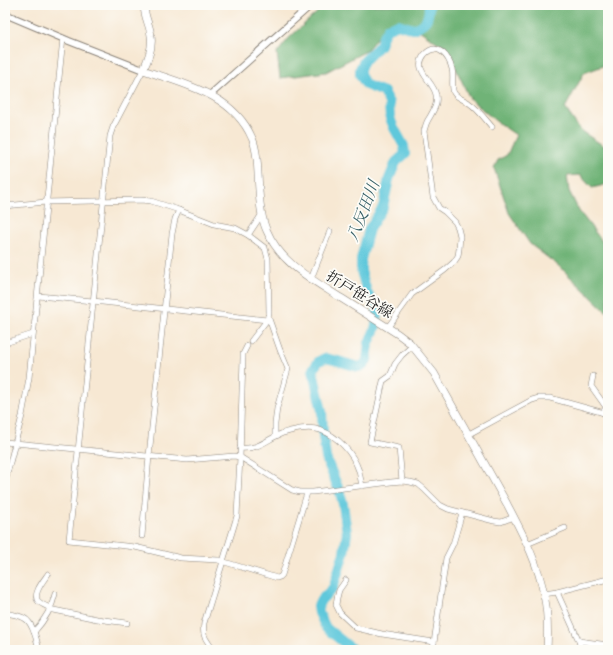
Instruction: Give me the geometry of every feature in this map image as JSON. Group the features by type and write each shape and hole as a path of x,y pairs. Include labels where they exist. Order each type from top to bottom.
{"main road":[{"path":"144,5 144,12 151,36 151,42 149,58 144,70"},
{"name":"折戸笹谷線","path":"144,70 210,94 237,115 252,138 257,159 262,214 266,228 275,246 297,270 398,334 412,346 434,373 514,517 533,558 544,594 548,624 547,650"}],"street":[{"path":"210,94 311,5"},
{"path":"5,14 144,70 113,127 110,136 69,540 135,547 181,558 223,561 274,578 280,577 282,575 307,493"},
{"path":"5,482 22,416 29,378 63,38"},
{"path":"388,327 412,294 454,262 458,256 459,249 460,236 458,228 445,212 438,208 433,197 424,131 436,106 436,95 434,88 426,78 421,68 421,62 424,55 433,49 438,49 445,55 453,70 453,92 456,96 471,104 492,127"},
{"path":"5,206 46,202 151,201 214,224 235,228 248,235 265,248 268,259 269,313 251,341"},
{"path":"142,536 172,234 175,219 179,210"},
{"path":"248,235 262,214"},
{"path":"311,279 330,231"},
{"path":"265,248 275,246"},
{"path":"38,296 267,318"},
{"path":"267,318 288,369 276,408 275,436"},
{"path":"5,343 33,334"},
{"path":"213,650 204,636 203,631 204,623 237,516 243,354 247,346"},
{"path":"402,481 399,448 370,442 383,381 390,376 395,364 412,346"},
{"path":"469,434 532,400 539,398 550,398 606,413 606,407 591,386 593,376"},
{"path":"240,448 251,448 258,446 283,433 300,429 318,429 339,442 348,450 359,471 362,486"},
{"path":"5,442 187,460 234,456 240,457 292,490 300,492 307,493 336,490 402,481 418,484 440,505 448,509 501,522 514,517"},
{"path":"433,650 446,558 453,544 462,513"},
{"path":"527,544 565,528"},
{"path":"48,574 37,592 37,598 39,602 50,609 127,624"},
{"path":"544,594 608,579"},
{"path":"346,580 339,590 336,605 340,613 356,628 382,634 434,642"},
{"path":"557,592 580,641 581,650"},
{"path":"34,632 42,624 50,609 55,594"},
{"path":"5,613 25,618 29,622 34,632 39,650"},
{"path":"580,641 608,645"}],"green space":[{"path":"325,5 608,5 608,64 584,73 565,108 581,131 604,146 608,145 608,184 592,188 580,175 567,176 569,191 579,211 608,249 608,313 560,267 530,244 509,213 494,168 498,160 507,155 516,135 497,122 470,99 447,49 416,28 388,24 366,51 326,72 280,78 277,53 289,38"}],"waterway":[{"name":"八反田川","path":"353,650 326,628 319,613 318,606 321,600 333,588 344,553 347,533 343,504 326,458 322,411 313,369 319,361 325,358 358,367 364,365 367,360 369,343 375,329 378,310 367,292 361,271 361,259 369,229 383,207 389,179 396,162 405,154 404,146 390,118 389,103 384,92 366,85 360,75 360,69 364,61 380,45 388,28 398,24 413,29 417,27 426,20 429,5"}]}
